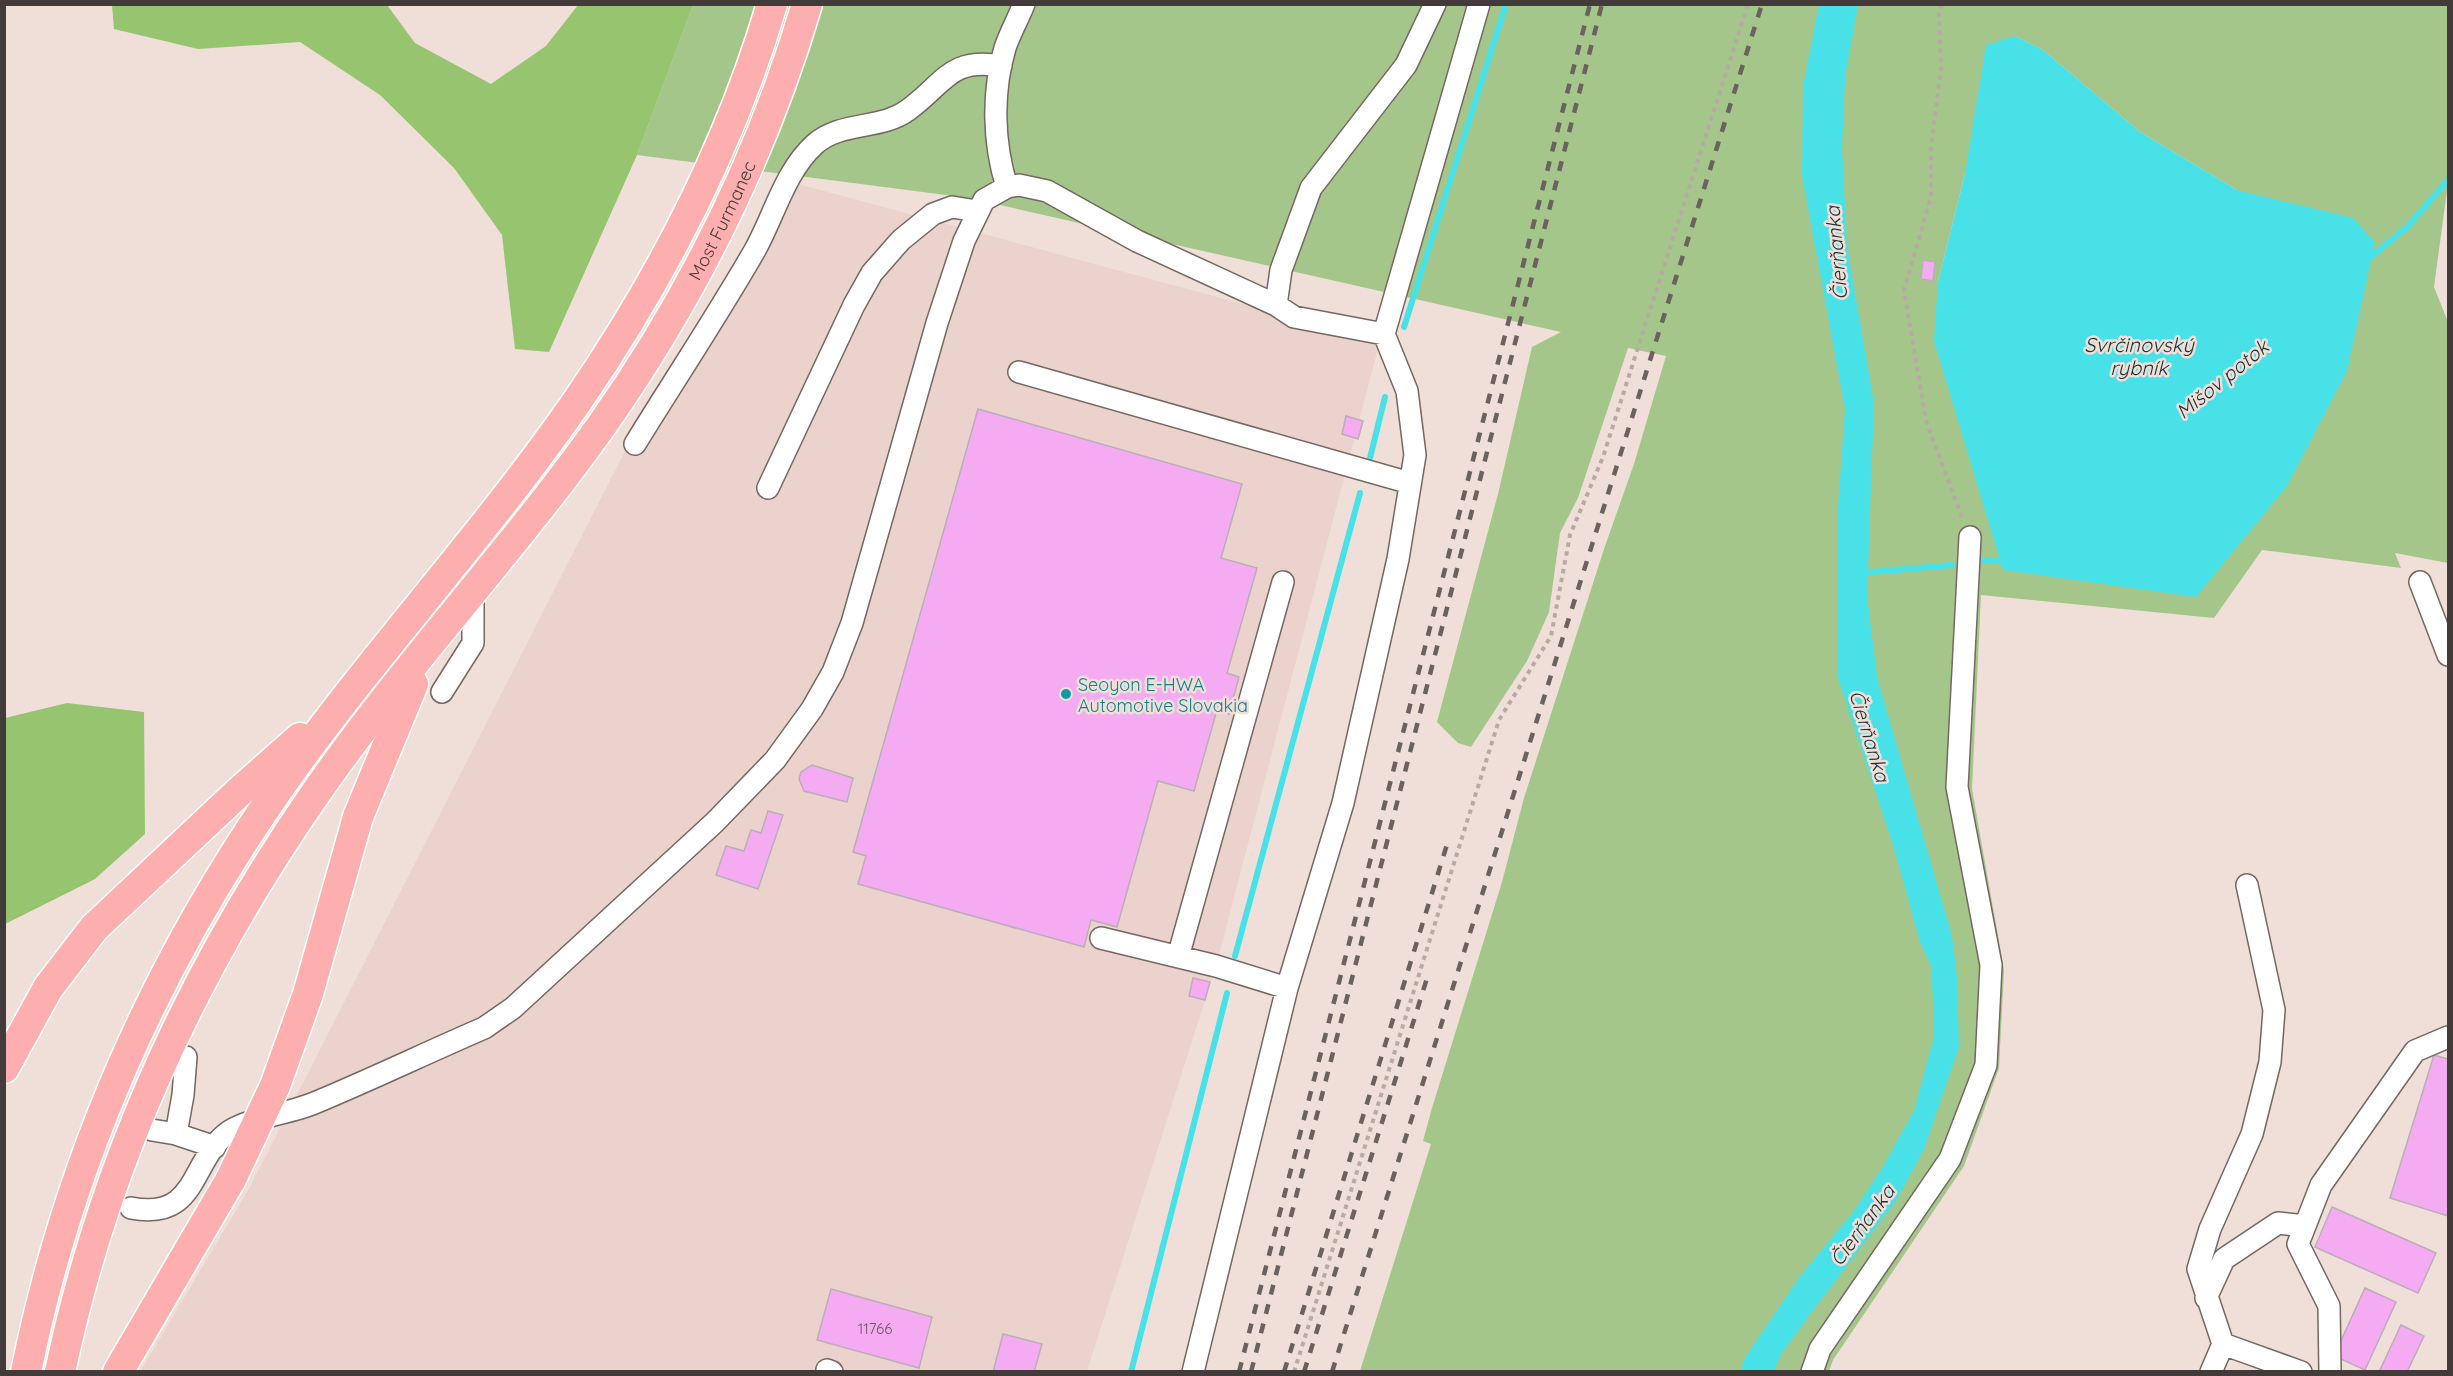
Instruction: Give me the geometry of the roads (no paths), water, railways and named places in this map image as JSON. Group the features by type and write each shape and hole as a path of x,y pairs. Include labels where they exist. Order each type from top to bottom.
{"highway":[{"name":"Most Furmanec","path":"342,703 512,489 562,422 618,340 652,282 696,198 733,115 772,4"},
{"name":"Most Furmanec","path":"432,640 473,592 604,422 683,298 764,130 807,4"},
{"path":"60,1371 82,1280 109,1191 164,1054 212,957 241,907 316,792 432,640"},
{"path":"118,1371 231,1179 271,1095 308,994 358,817 382,754 432,640"},
{"path":"4,1068 32,1014 65,962 129,893 240,791 342,703"},
{"path":"26,1371 65,1218 108,1100 158,990 229,863 283,783 342,703"}],"street":[{"path":"1007,187 1001,168 997,126 1001,66 1006,46 1024,4"},
{"path":"1276,305 1281,270 1311,188 1406,65 1435,4"},
{"path":"1193,1371 1287,988 1342,803 1398,559 1415,455 1407,391 1384,334 1479,4"},
{"path":"635,444 755,249 792,174 816,143 846,129 894,118 960,66 981,62 1001,66"},
{"path":"130,1208 159,1210 182,1198 190,1189 214,1147 232,1130 311,1104 484,1028 498,1019 574,954 698,839 775,760 812,709 828,681 852,623 938,323 977,211 984,200 1007,187 1019,185 1047,191 1137,241 1276,305 1294,317 1384,334"},
{"path":"768,488 854,305 872,273 902,240 933,214 952,207 977,211"},
{"path":"1020,372 1410,483"},
{"path":"1812,1371 1820,1349 1950,1159 1986,1065 1991,964 1957,787 1970,537"},
{"path":"1178,957 1283,582"},
{"path":"2420,582 2448,655"},
{"path":"442,692 473,643 473,592"},
{"path":"2211,1371 2223,1344 2198,1269 2210,1229 2252,1134 2271,1052 2274,1010 2247,885"},
{"path":"1101,938 1287,988"},
{"path":"2330,1371 2329,1306 2298,1244 2321,1185 2415,1051 2448,1037"},
{"path":"176,1134 183,1095 186,1057"},
{"path":"152,1130 176,1134 214,1147"},
{"path":"2206,1298 2224,1259 2278,1223 2305,1226"},
{"path":"2223,1344 2301,1371"}],"water":[{"name":"Čierňanka","path":"1819,5 1858,5 1845,77 1842,149 1847,247 1874,403 1867,596 1877,677 1952,936 1957,977 1959,1047 1924,1149 1896,1201 1780,1356 1774,1371 1740,1371 1746,1356 1801,1275 1853,1212 1882,1168 1914,1111 1933,1040 1934,1023 1931,966 1920,942 1894,848 1838,678 1838,507 1845,409 1802,176 1803,86"},
{"name":"Svrčinovský rybník","path":"2015,36 2043,50 2140,132 2237,190 2353,218 2375,242 2347,371 2287,486 2196,597 2003,570 1934,341 1938,282 1965,174 1986,45"}],"waterway":[{"path":"1404,327 1506,4"},
{"name":"Mišov potok","path":"2366,261 2408,226 2448,180"},
{"path":"1370,458 1385,397"},
{"path":"1235,956 1360,493"},
{"name":"Mišov potok","path":"1984,561 2000,560 2005,556"},
{"name":"Mišov potok","path":"1860,573 1952,565"},
{"path":"1131,1372 1227,993"}],"railway":[{"path":"1239,1372 1590,4"},
{"path":"1251,1372 1602,4"},
{"path":"1332,1372 1762,4"},
{"path":"1284,1372 1449,838"},
{"path":"1304,1372 1428,975"}],"place":[{"name":"Seoyon E-HWA Automotive Slovakia","path":"1066,694"}]}
